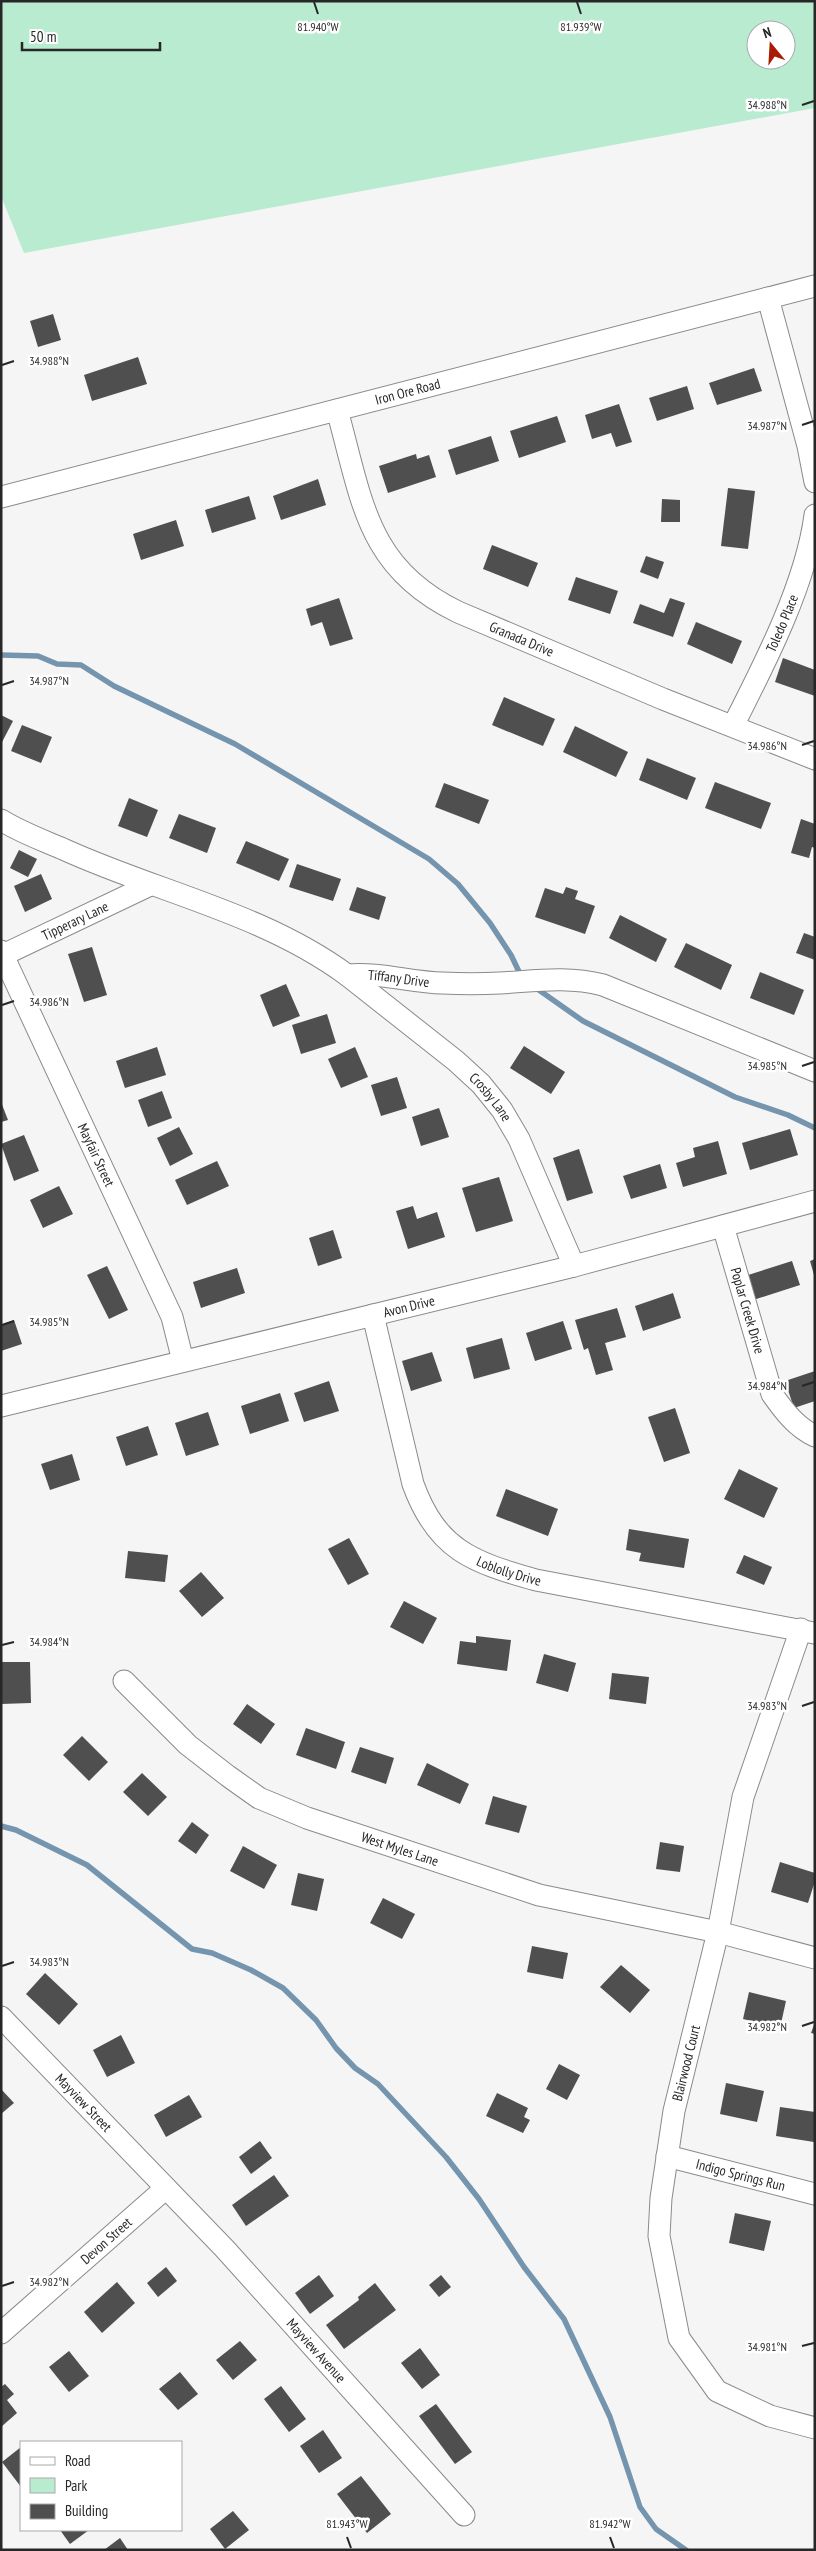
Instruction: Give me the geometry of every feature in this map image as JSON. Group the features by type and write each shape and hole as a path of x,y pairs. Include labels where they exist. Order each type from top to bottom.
{"street":[{"name":"Iron Ore Road","path":"1,497 815,286"},
{"path":"768,298 808,446 815,482"},
{"name":"Granada Drive","path":"336,410 370,526 393,565 414,586 435,601 458,612 815,759"},
{"name":"Toledo Place","path":"732,726 772,646 812,534 815,515"},
{"path":"1,820 91,862 247,920 308,948 347,975"},
{"name":"Tipperary Lane","path":"2,954 150,885"},
{"name":"Mayfair Street","path":"2,954 172,1317 183,1361"},
{"name":"Tiffany Drive","path":"347,975 364,974 408,981 469,984 560,978 581,979 603,984 815,1071"},
{"name":"Crosby Lane","path":"347,975 456,1061 481,1084 502,1110 519,1140 574,1266"},
{"name":"Avon Drive","path":"1,1406 574,1266 815,1201"},
{"name":"Poplar Creek Drive","path":"722,1226 772,1394 786,1415 805,1431 815,1436"},
{"name":"Loblolly Drive","path":"373,1315 413,1484 425,1513 433,1526 449,1544 469,1557 501,1571 536,1580 808,1631"},
{"name":"Blairwood Court","path":"808,1631 743,1797 718,1932 674,2111 661,2198 659,2236 679,2338 717,2391 770,2416 815,2428"},
{"name":"West Myles Lane","path":"124,1681 188,1745 228,1776 259,1798 307,1818 539,1895 718,1932 815,1958"},
{"name":"Mayview Street","path":"1,2017 166,2188"},
{"name":"Indigo Springs Run","path":"667,2156 815,2194"},
{"name":"Devon Street","path":"1,2333 166,2188"},
{"name":"Mayview Avenue","path":"166,2188 232,2256 464,2515"}],"green space":[{"path":"1,1 815,1 815,108 24,253 1,196"}],"building":[{"path":"53,314 61,340 38,347 30,321"},
{"path":"138,357 147,384 92,401 84,375"},
{"path":"754,368 762,391 717,405 709,383"},
{"path":"687,386 694,409 657,421 649,398"},
{"path":"619,404 632,442 616,447 611,433 592,439 585,415"},
{"path":"557,416 566,442 519,458 510,431"},
{"path":"491,436 499,461 456,475 448,450"},
{"path":"416,454 417,459 429,455 436,477 388,493 379,466"},
{"path":"318,479 326,505 281,520 273,496"},
{"path":"728,488 755,491 748,549 721,546"},
{"path":"249,496 256,519 212,533 205,510"},
{"path":"662,499 680,500 680,522 661,522"},
{"path":"176,520 184,546 141,560 133,534"},
{"path":"492,545 538,563 528,587 483,569"},
{"path":"646,556 664,562 658,579 640,572"},
{"path":"576,577 618,591 610,614 568,600"},
{"path":"339,598 353,639 330,646 322,622 311,626 306,609"},
{"path":"670,598 685,603 673,637 633,623 640,604 664,613"},
{"path":"696,622 742,641 732,664 687,644"},
{"path":"783,658 815,670 815,696 775,682"},
{"path":"504,697 555,719 543,746 492,725"},
{"path":"1,715 13,721 1,744"},
{"path":"22,725 52,737 41,763 11,751"},
{"path":"575,726 628,752 616,777 563,752"},
{"path":"647,758 696,778 687,800 639,780"},
{"path":"715,782 771,803 761,829 705,808"},
{"path":"444,783 489,800 479,824 435,807"},
{"path":"129,798 158,810 147,837 118,826"},
{"path":"179,814 216,828 207,853 169,838"},
{"path":"801,819 815,824 815,848 812,847 809,858 791,853"},
{"path":"246,841 289,859 279,881 236,863"},
{"path":"19,850 37,859 28,877 10,868"},
{"path":"297,864 341,879 333,901 289,887"},
{"path":"41,874 52,899 25,912 14,886"},
{"path":"357,887 386,897 379,920 349,910"},
{"path":"566,887 578,891 575,899 595,906 585,934 535,917 545,888 563,894"},
{"path":"620,915 667,939 656,962 609,938"},
{"path":"804,933 815,937 815,960 796,953"},
{"path":"686,943 732,965 721,990 674,967"},
{"path":"92,947 107,995 84,1002 68,954"},
{"path":"760,972 804,990 794,1015 750,998"},
{"path":"286,984 300,1016 273,1027 260,995"},
{"path":"327,1014 336,1043 301,1054 292,1025"},
{"path":"524,1046 565,1072 551,1094 510,1068"},
{"path":"157,1047 166,1075 125,1088 116,1061"},
{"path":"355,1047 368,1077 341,1088 328,1059"},
{"path":"397,1077 407,1108 381,1116 371,1085"},
{"path":"162,1091 172,1118 148,1127 138,1100"},
{"path":"1,1102 8,1120 1,1122"},
{"path":"439,1108 449,1137 421,1146 412,1117"},
{"path":"179,1127 193,1154 170,1166 157,1138"},
{"path":"790,1129 798,1155 750,1170 742,1143"},
{"path":"24,1135 39,1171 14,1181 1,1144"},
{"path":"718,1141 727,1174 683,1187 676,1163 695,1157 693,1148"},
{"path":"579,1149 593,1193 567,1201 553,1158"},
{"path":"217,1161 229,1186 187,1205 175,1180"},
{"path":"660,1164 667,1188 631,1199 623,1176"},
{"path":"499,1177 513,1221 476,1232 462,1188"},
{"path":"59,1186 73,1214 43,1228 30,1200"},
{"path":"413,1206 417,1219 437,1212 445,1237 408,1249 396,1211"},
{"path":"333,1230 342,1258 318,1266 309,1238"},
{"path":"815,1259 815,1275 814,1275 810,1261"},
{"path":"792,1261 800,1285 750,1301 742,1277"},
{"path":"107,1266 128,1310 109,1319 87,1275"},
{"path":"237,1268 245,1293 201,1308 193,1282"},
{"path":"673,1293 681,1318 643,1331 635,1306"},
{"path":"617,1308 626,1337 605,1343 613,1370 596,1375 588,1348 584,1350 575,1320"},
{"path":"14,1320 22,1344 1,1351 1,1325"},
{"path":"563,1321 572,1349 535,1361 526,1333"},
{"path":"502,1338 510,1369 474,1379 466,1348"},
{"path":"432,1352 442,1381 411,1391 402,1361"},
{"path":"815,1371 815,1401 794,1408 785,1381"},
{"path":"329,1381 339,1411 304,1422 294,1393"},
{"path":"280,1393 289,1421 250,1434 241,1406"},
{"path":"675,1408 690,1453 664,1462 648,1417"},
{"path":"208,1412 219,1445 186,1456 175,1423"},
{"path":"148,1426 158,1455 126,1466 116,1437"},
{"path":"72,1454 80,1480 50,1490 41,1464"},
{"path":"739,1469 778,1488 764,1518 724,1499"},
{"path":"506,1489 558,1509 548,1536 496,1516"},
{"path":"629,1529 689,1539 684,1568 639,1561 641,1553 626,1550"},
{"path":"349,1538 369,1574 348,1585 328,1549"},
{"path":"128,1551 168,1555 165,1582 125,1578"},
{"path":"744,1555 772,1567 764,1585 736,1573"},
{"path":"201,1572 224,1598 202,1617 179,1591"},
{"path":"404,1601 437,1618 423,1644 390,1627"},
{"path":"476,1636 511,1640 507,1671 457,1664 460,1641 476,1643"},
{"path":"544,1654 576,1663 568,1692 536,1683"},
{"path":"1,1662 30,1662 31,1703 1,1704"},
{"path":"612,1673 649,1677 646,1704 609,1699"},
{"path":"247,1704 275,1724 261,1744 233,1724"},
{"path":"306,1728 345,1742 336,1769 296,1755"},
{"path":"82,1736 108,1762 89,1781 63,1755"},
{"path":"360,1747 394,1758 386,1784 351,1772"},
{"path":"427,1763 469,1784 460,1804 417,1785"},
{"path":"142,1773 167,1797 148,1816 123,1792"},
{"path":"493,1796 527,1806 519,1833 485,1824"},
{"path":"192,1822 209,1835 196,1854 178,1841"},
{"path":"660,1842 684,1846 680,1872 656,1869"},
{"path":"243,1846 277,1865 264,1889 230,1871"},
{"path":"780,1862 815,1873 815,1881 808,1903 771,1892"},
{"path":"298,1873 324,1879 317,1911 291,1905"},
{"path":"383,1898 415,1914 402,1939 370,1923"},
{"path":"532,1946 568,1953 563,1979 527,1972"},
{"path":"621,1965 650,1990 630,2013 600,1987"},
{"path":"45,1973 78,2004 59,2025 26,1994"},
{"path":"749,1992 786,2001 780,2028 743,2019"},
{"path":"815,2022 815,2034 811,2033"},
{"path":"121,2035 135,2063 107,2077 93,2050"},
{"path":"559,2064 580,2075 567,2100 546,2089"},
{"path":"726,2083 764,2091 757,2122 720,2114"},
{"path":"1,2089 14,2103 1,2114"},
{"path":"497,2093 528,2108 524,2117 530,2120 523,2133 486,2116"},
{"path":"189,2095 202,2117 166,2137 154,2115"},
{"path":"780,2107 815,2112 814,2142 776,2136"},
{"path":"260,2141 272,2158 251,2174 239,2157"},
{"path":"274,2175 289,2196 246,2226 232,2205"},
{"path":"735,2213 771,2221 764,2251 729,2243"},
{"path":"166,2267 177,2281 158,2297 147,2283"},
{"path":"319,2275 334,2296 310,2314 295,2293"},
{"path":"441,2275 451,2287 439,2297 429,2285"},
{"path":"117,2282 135,2303 102,2333 84,2312"},
{"path":"375,2283 396,2310 344,2349 326,2325 359,2300 358,2297"},
{"path":"240,2341 257,2360 233,2380 216,2360"},
{"path":"420,2348 440,2375 422,2389 401,2363"},
{"path":"69,2351 89,2376 69,2392 49,2367"},
{"path":"180,2372 198,2394 178,2410 159,2389"},
{"path":"5,2384 14,2394 7,2400 17,2413 1,2427 1,2387"},
{"path":"281,2386 306,2419 289,2432 264,2399"},
{"path":"436,2404 472,2452 455,2464 419,2416"},
{"path":"323,2430 342,2458 319,2473 300,2446"},
{"path":"20,2448 20,2486 2,2462"},
{"path":"361,2476 391,2514 367,2533 337,2494"},
{"path":"233,2511 249,2530 225,2549 210,2529"},
{"path":"61,2531 88,2531 70,2544"},
{"path":"120,2538 128,2550 104,2550"}],"waterway":[{"path":"1,655 38,656 57,664 81,665 114,686 235,744 429,859 458,884 490,923 511,955 522,978"},
{"path":"536,988 583,1021 735,1097 788,1115 815,1128"},
{"path":"1,1826 16,1830 87,1865 192,1949 212,1953 251,1970 283,1988 316,2020 336,2048 355,2068 378,2084 446,2157 479,2199 524,2267 564,2319 610,2417 640,2507 656,2529 686,2550"}]}
